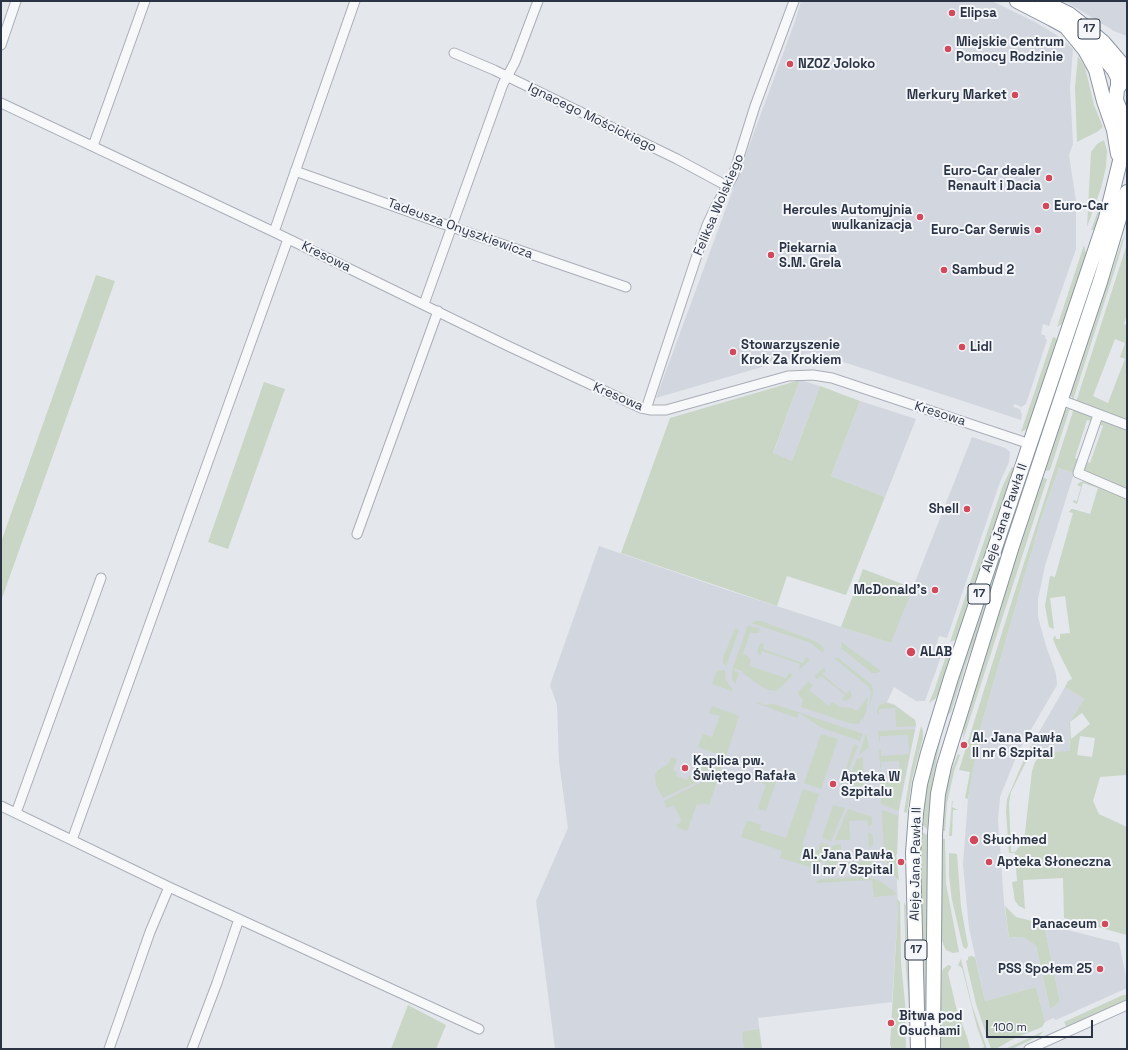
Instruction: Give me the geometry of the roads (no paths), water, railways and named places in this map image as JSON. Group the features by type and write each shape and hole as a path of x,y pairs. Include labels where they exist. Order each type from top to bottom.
{"highway":[{"name":"17","path":"1017,1 1079,34 1102,55 1123,81 1116,93 1116,100 1118,107 1125,114"},
{"name":"17","path":"1042,1 1069,14 1083,25 1104,42 1127,68"},
{"path":"1067,28 1085,50 1096,70 1104,101 1114,130 1119,162"},
{"name":"Aleje Jana Pawła II","path":"918,1049 914,829 920,784 926,757 951,678 1091,258 1102,232 1123,150 1127,126 1125,114"},
{"name":"Aleje Jana Pawła II","path":"933,1049 936,814 942,774 954,731 1044,449 1100,282 1127,192"},
{"path":"1030,444 1044,449"},
{"path":"937,725 954,731"}],"street":[{"path":"1,44 16,1"},
{"path":"93,146 145,1"},
{"path":"274,232 355,1"},
{"path":"424,304 500,91 515,62 538,1"},
{"name":"Feliksa Wolskiego","path":"646,409 707,225 733,176 755,106 794,1"},
{"name":"Ignacego Mościckiego","path":"454,54 473,60 507,76 677,159 727,186"},
{"name":"Kresowa","path":"1,103 274,232 626,402 646,409 671,409 788,376 813,374 832,378 1030,444"},
{"name":"Tadeusza Onyszkiewicza","path":"295,171 626,287"},
{"path":"72,840 288,239"},
{"path":"357,534 438,311"},
{"path":"1060,400 1127,425"},
{"path":"1098,415 1078,474 1127,494"},
{"path":"16,813 101,578"},
{"path":"1,806 169,887 479,1029"},
{"path":"109,1049 150,932 169,887"},
{"path":"192,1049 239,919"},
{"path":"1029,1049 1127,1005"}],"place":[{"name":"Elipsa","path":"952,13"},
{"name":"Miejskie Centrum Pomocy Rodzinie","path":"948,49"},
{"name":"NZOZ Joloko","path":"790,64"},
{"name":"Merkury Market","path":"1015,95"},
{"name":"Euro-Car dealer Renault i Dacia","path":"1049,178"},
{"name":"Euro-Car","path":"1046,206"},
{"name":"Hercules Automyjnia wulkanizacja","path":"920,217"},
{"name":"Euro-Car Serwis","path":"1038,230"},
{"name":"Piekarnia S.M. Grela","path":"771,255"},
{"name":"Sambud 2","path":"944,270"},
{"name":"Lidl","path":"962,347"},
{"name":"Stowarzyszenie Krok Za Krokiem","path":"733,352"},
{"name":"Shell","path":"967,509"},
{"name":"McDonald's","path":"935,590"},
{"name":"ALAB","path":"911,652"},
{"name":"Al. Jana Pawła II nr 6 Szpital","path":"964,745"},
{"name":"Kaplica pw. Świętego Rafała","path":"685,768"},
{"name":"Apteka W Szpitalu","path":"833,784"},
{"name":"Słuchmed","path":"974,840"},
{"name":"Al. Jana Pawła II nr 7 Szpital","path":"901,862"},
{"name":"Apteka Słoneczna","path":"989,862"},
{"name":"Panaceum","path":"1105,924"},
{"name":"PSS Społem 25","path":"1100,969"},
{"name":"Bitwa pod Osuchami","path":"891,1023"}]}
